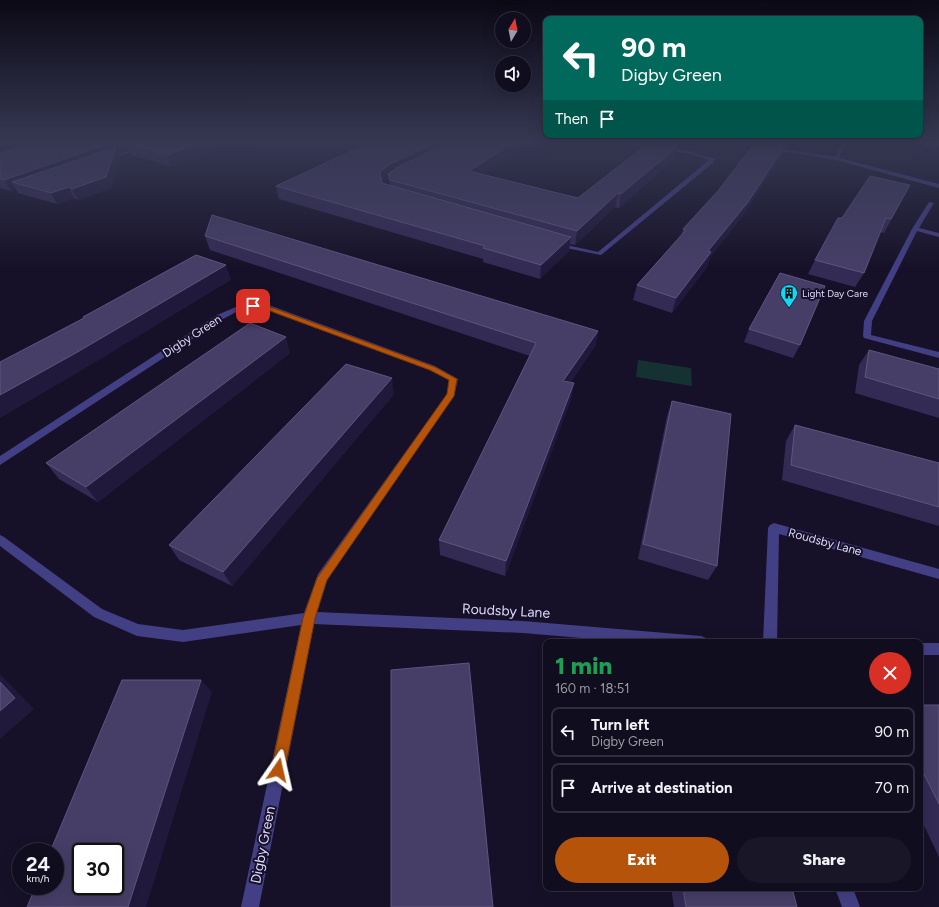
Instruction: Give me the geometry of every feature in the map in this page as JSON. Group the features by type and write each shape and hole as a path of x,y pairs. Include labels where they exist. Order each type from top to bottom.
{"street":[{"path":"550,243 598,254 686,183"},
{"path":"931,202 915,229 868,321 868,336 939,355"},
{"path":"915,229 939,235"},
{"name":"Digby Green","path":"0,461 220,317 243,306 263,306 432,368 454,379 452,394 322,578 309,618 250,907"},
{"name":"Roudsby Lane","path":"770,639 774,528 939,574"},
{"path":"0,540 98,613 137,630 183,636 309,618"},
{"name":"Roudsby Lane","path":"309,618 523,627 665,639"},
{"path":"923,649 939,649"},
{"path":"845,891 851,907"}],"green space":[{"path":"638,360 691,368 692,386 636,377"}],"building":[{"path":"17,183 88,183 72,189 69,187 51,193"},
{"path":"282,183 383,183 571,237 541,265 483,248 485,246 276,186"},
{"path":"402,183 519,183 578,198 597,183 634,183 621,194 618,193 577,231"},
{"path":"724,183 760,183 748,202 708,251 711,252 676,298 637,285 686,230 683,229"},
{"path":"865,183 903,183 910,185 891,219 886,218 864,273 815,260 838,218 842,218"},
{"path":"212,215 598,331 563,381 574,383 506,561 439,540 536,343 205,236"},
{"path":"196,255 226,265 74,354 0,395 0,362 84,318 83,317"},
{"path":"780,273 825,286 800,345 749,329"},
{"path":"250,323 286,337 86,487 46,463"},
{"path":"869,350 939,369 939,399 865,377"},
{"path":"346,364 392,378 223,572 169,545"},
{"path":"672,401 731,414 717,566 643,544"},
{"path":"795,425 939,463 939,507 791,465"},
{"path":"469,663 493,907 391,907 391,670"},
{"path":"122,680 201,680 128,907 27,907 32,895 64,895 64,843 54,843"},
{"path":"0,682 15,698 0,711"},
{"path":"923,705 939,705 939,804 923,772"},
{"path":"683,891 793,891 797,907 686,907"}],"place":[{"name":"Light Day Care","path":"789,308"}],"route":[{"path":"253,306 263,306 432,368 454,379 452,394 322,578 309,618 278,770"}]}
